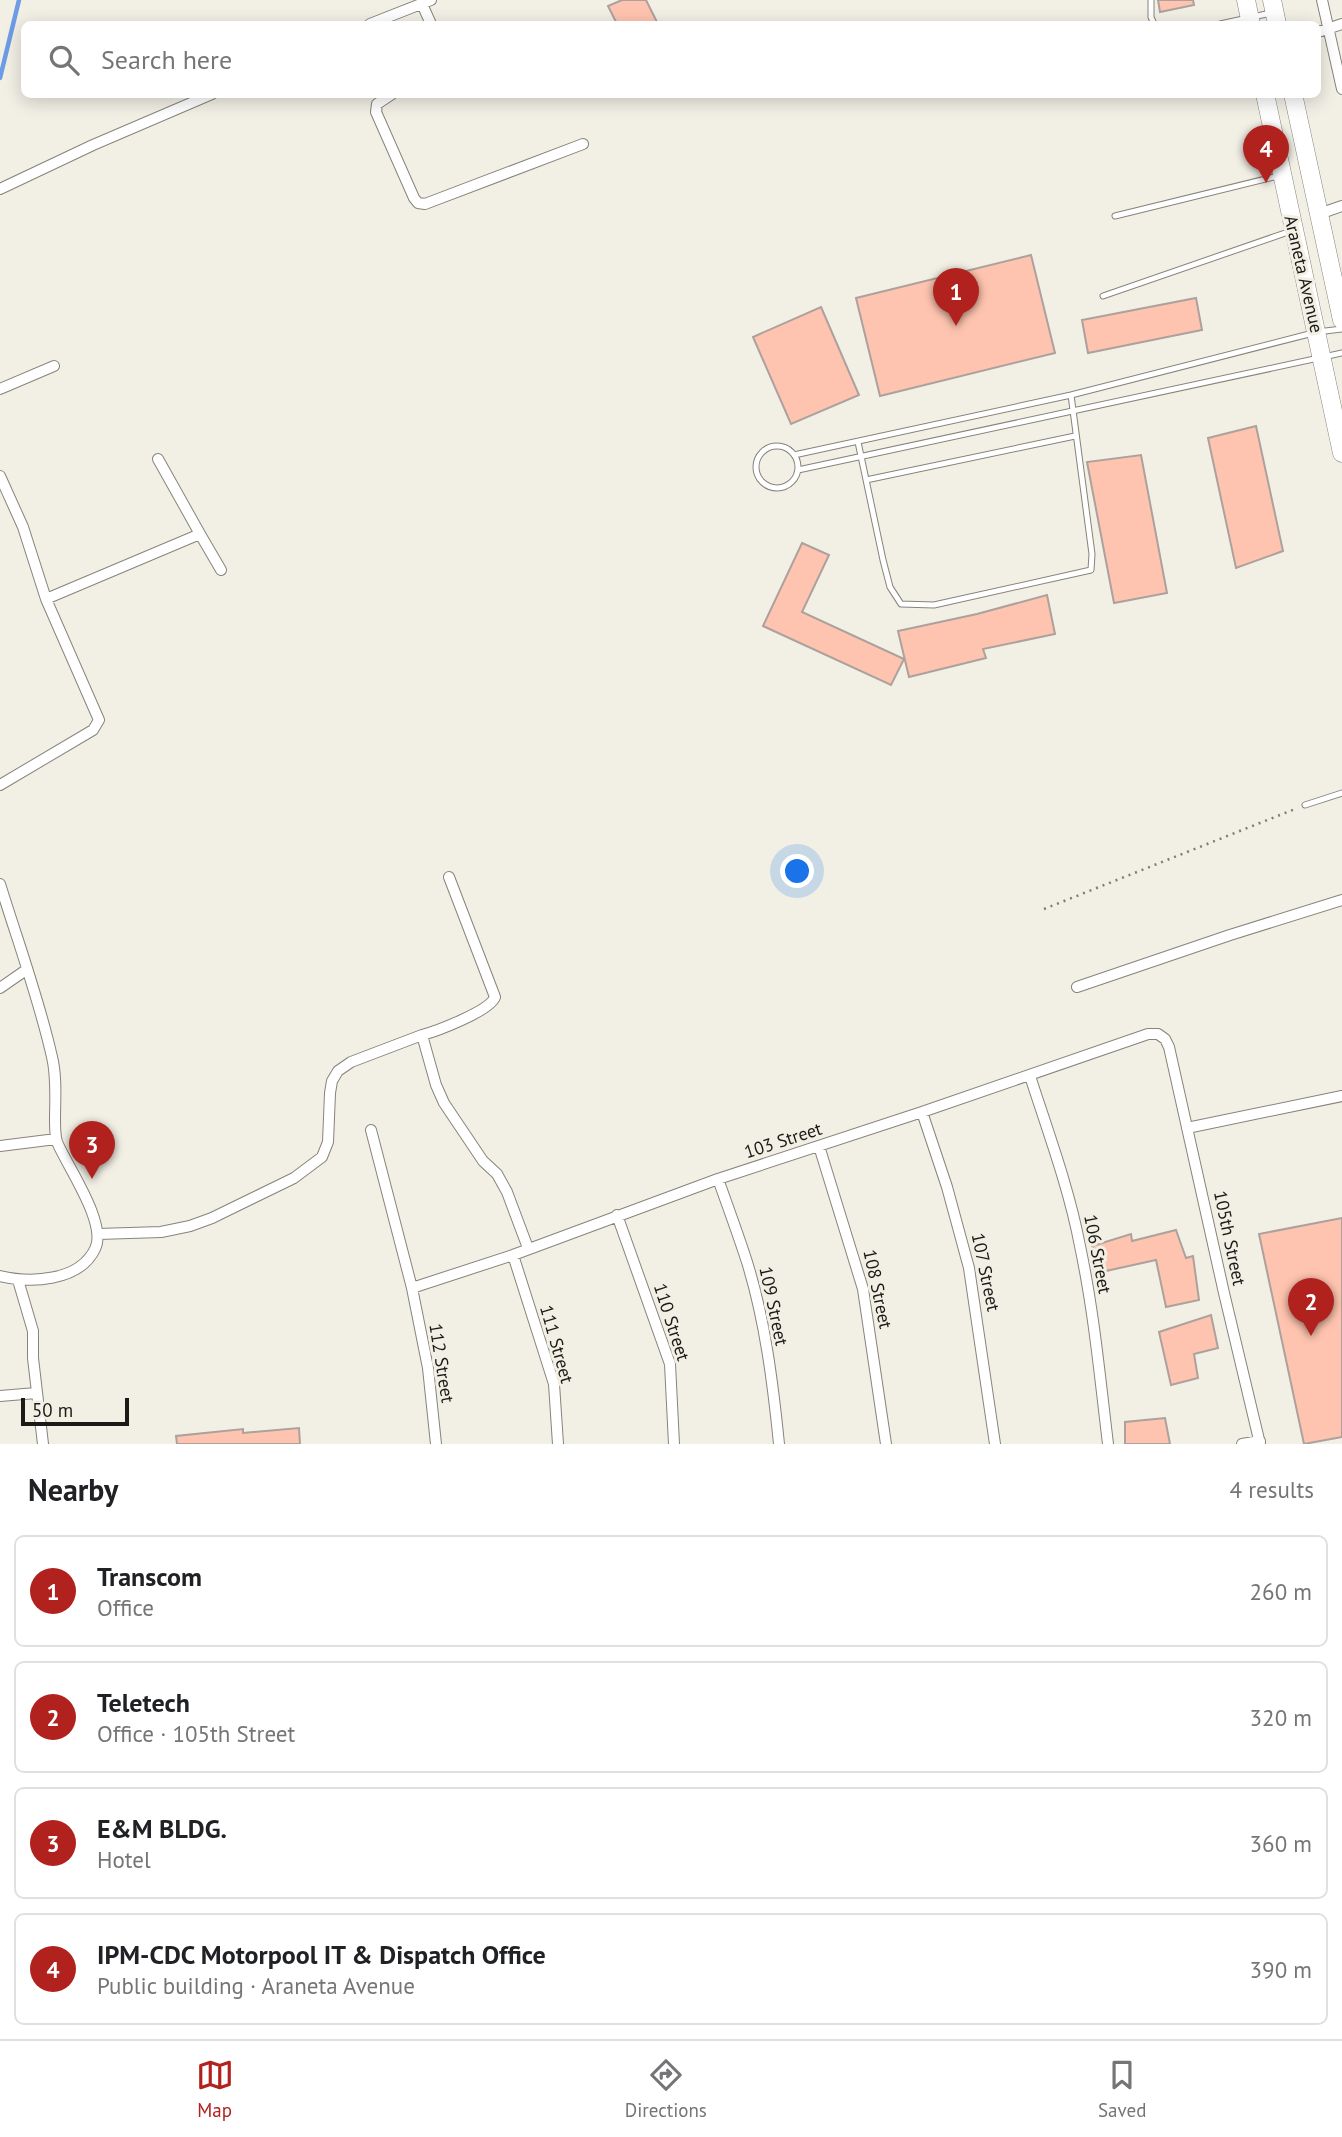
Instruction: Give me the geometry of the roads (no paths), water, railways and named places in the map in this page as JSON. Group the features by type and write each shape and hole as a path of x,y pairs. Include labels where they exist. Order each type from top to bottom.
{"main road":[{"path":"1246,0 1250,21"},
{"name":"Araneta Avenue","path":"1266,98 1342,453"},
{"name":"Araneta Avenue","path":"1294,98 1342,320"},
{"path":"1303,277 1331,272"}],"street":[{"path":"1322,0 1323,30 1342,89"},
{"path":"378,21 427,2 430,21"},
{"path":"1323,30 1342,24"},
{"path":"0,189 203,98"},
{"path":"386,98 377,104 376,112 418,203 425,204 583,144"},
{"path":"1319,214 1342,206"},
{"path":"0,389 54,366"},
{"path":"158,459 221,570"},
{"path":"0,476 23,527 46,599 99,720 93,730 81,738 0,785"},
{"path":"46,599 200,534"},
{"path":"97,1234 161,1232 190,1226 294,1178 322,1157 328,1142 332,1081 338,1071 351,1062 442,1029 493,1002 495,997 449,877"},
{"path":"0,884 53,1060 56,1139 86,1197 97,1234 96,1249 83,1263 65,1275 48,1279 18,1280 0,1276"},
{"path":"1077,987 1230,934 1342,900"},
{"path":"0,988 26,970"},
{"name":"103 Street","path":"412,1288 513,1255 617,1215 1148,1034 1158,1034 1165,1039"},
{"path":"422,1035 444,1103 483,1161 497,1174 507,1192 528,1248"},
{"name":"105th Street","path":"1165,1039 1260,1443"},
{"name":"106 Street","path":"1030,1076 1059,1164 1080,1245 1096,1339 1108,1444"},
{"path":"1187,1128 1342,1096"},
{"name":"107 Street","path":"922,1112 947,1187 969,1268 995,1444"},
{"name":"112 Street","path":"371,1129 412,1288 428,1368 436,1444"},
{"path":"0,1146 56,1139"},
{"name":"108 Street","path":"819,1146 863,1289 886,1444"},
{"name":"109 Street","path":"719,1180 756,1297 779,1444"},
{"name":"110 Street","path":"617,1215 670,1364 674,1444"},
{"name":"111 Street","path":"513,1255 554,1384 558,1444"},
{"path":"18,1280 33,1331 36,1393 43,1444"},
{"path":"0,1396 36,1393"},
{"path":"1242,1444 1260,1443"}],"lane":[{"path":"1151,0 1153,21"},
{"path":"1250,21 1274,12"},
{"path":"1115,216 1281,175"},
{"path":"1103,296 1294,229"},
{"path":"794,455 1070,395 1317,332 1342,329"},
{"path":"797,470 1342,353"},
{"path":"1128,381 1132,398"},
{"path":"858,442 890,587 901,604 927,606 956,600 1091,570 1092,554 1070,395"},
{"path":"1004,410 1007,425"},
{"path":"963,419 966,434"},
{"path":"866,480 1075,436"},
{"path":"774,446 782,446 794,455 797,470 794,479 787,485 771,487 757,476 755,464 760,453 774,446"},
{"path":"1305,805 1342,793"}],"waterway":[{"path":"0,78 19,0"}],"place":[{"name":"IPM-CDC Motorpool IT & Dispatch Office","path":"1266,183"},
{"name":"Transcom","path":"956,326"},
{"name":"E&M BLDG.","path":"92,1179"},
{"name":"Teletech","path":"1311,1336"}]}
